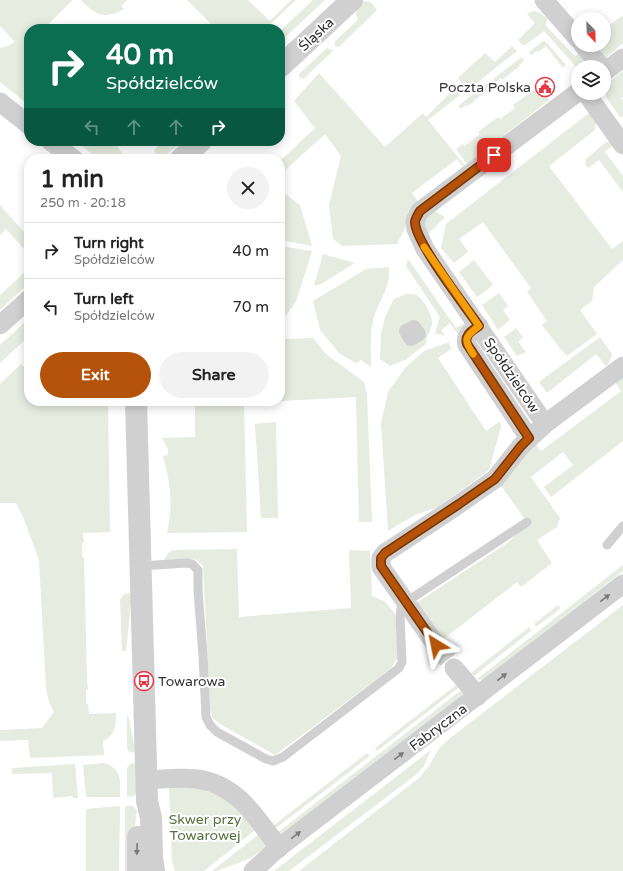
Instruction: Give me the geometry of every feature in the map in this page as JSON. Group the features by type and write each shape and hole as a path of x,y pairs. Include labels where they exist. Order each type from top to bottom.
{"street":[{"name":"Śląska","path":"285,62 352,0"},
{"path":"544,0 571,31"},
{"path":"589,52 596,60"},
{"path":"611,66 623,58"},
{"name":"Spółdzielców","path":"545,424 425,249 416,228 415,221 420,211 571,97"},
{"path":"591,100 623,144"},
{"path":"0,102 24,121"},
{"path":"57,146 67,154"},
{"path":"187,154 196,146"},
{"path":"0,325 24,306"},
{"name":"Spółdzielców","path":"479,326 467,335 467,344 529,438"},
{"name":"Spółdzielców","path":"436,645 381,566 381,558 385,553 495,479 529,438 545,424 623,366"},
{"path":"136,406 147,790 154,871"},
{"name":"Fabryczna","path":"253,871 279,848 623,584"},
{"path":"454,668 478,696"},
{"path":"147,790 195,778 212,782 227,788 246,804 279,848"},
{"path":"138,871 138,841 147,790"}],"lane":[{"path":"141,566 186,563 192,564 198,570 206,717 210,725 217,732 266,759 274,761 283,757 399,668 402,662 400,617 404,600 527,522"},
{"path":"607,545 623,526"}],"green space":[{"path":"0,0 73,0 48,24 24,24 24,101 0,82 0,48 15,42 0,26"},
{"path":"81,0 127,0 121,6 124,9 106,15 91,9"},
{"path":"187,0 248,0 270,21 291,0 296,0 270,24 211,24"},
{"path":"313,0 325,0 285,37 285,26"},
{"path":"362,1 371,2 377,10 339,47 335,46 335,41 358,20 356,14"},
{"path":"533,11 538,12 547,18 546,26 575,56 580,53 585,60 571,61 544,31 524,46 518,40 535,23 527,14"},
{"path":"623,15 623,43 607,57 602,52 611,52 611,24"},
{"path":"543,41 546,42 566,65 563,68 545,45 545,47 538,52 537,51 531,55 529,52"},
{"path":"512,46 517,51 468,90 458,78 485,53 495,62"},
{"path":"327,48 332,50 332,52 303,79 299,77 299,74"},
{"path":"522,57 524,61 519,65 520,66 511,73 510,72 510,74 502,80 501,78 496,82 493,79"},
{"path":"623,71 623,97 621,98 623,101 623,116 620,117 608,100 611,100 611,80"},
{"path":"319,73 385,147 423,113 426,117 455,88 461,94 428,120 466,167 466,170 457,159 412,193 420,204 414,210 397,244 342,246 333,239 329,205 341,156 325,134 285,170 285,156 315,128 294,101"},
{"path":"486,84 488,88 482,93 483,94 475,100 474,99 475,101 461,109 458,106"},
{"path":"541,88 549,100 467,164 456,149 463,144 465,146 480,134 478,132 498,117 500,119 515,108 513,105 534,90 535,92"},
{"path":"589,113 596,122 595,130 549,166 612,249 623,241 623,260 594,287 592,301 580,310 597,334 567,356 542,325 547,321 527,292 531,288 483,222 459,239 468,252 454,263 441,248 446,224"},
{"path":"606,142 612,142 614,144 605,152 623,176 623,192 599,160 588,168 585,164 586,159"},
{"path":"82,146 117,146 122,154 92,154"},
{"path":"158,146 177,146 167,154 156,154 154,150"},
{"path":"285,194 300,205 312,246 285,241"},
{"path":"0,205 24,232 24,249 6,229 0,235"},
{"path":"435,211 445,217 427,235 425,233 424,219"},
{"path":"285,247 312,251 296,302 285,316"},
{"path":"323,254 355,263 321,284 314,286"},
{"path":"408,259 456,328 466,322 468,327 459,334 450,323 441,330 445,336 435,333 440,317 406,266"},
{"path":"474,260 493,285 477,297 459,272"},
{"path":"389,267 387,287 373,320 371,367 361,360 356,363 340,354 320,330 313,301 366,269"},
{"path":"24,273 24,288 0,310 0,295"},
{"path":"499,293 508,306 503,310 510,320 498,330 482,305"},
{"path":"406,294 416,295 423,301 431,317 432,326 426,344 405,360 390,366 380,359 381,334 385,317 394,299"},
{"path":"24,323 24,341 0,363 0,345"},
{"path":"516,328 523,337 518,342 526,352 517,356 504,337"},
{"path":"600,337 612,354 609,363 606,366 596,354 547,393 539,382"},
{"path":"313,338 326,354 364,382 367,394 372,522 359,522 356,397 285,401 285,339"},
{"path":"449,342 451,349 438,358 486,431 500,421 501,427 489,470 438,507 415,515 388,531 381,424 388,392 405,368 424,351"},
{"path":"21,364 24,367 24,406 108,406 110,532 83,533 84,543 82,543 82,557 84,557 88,690 86,690 86,704 88,704 89,714 116,713 113,733 103,741 104,755 30,758 28,740 0,741 0,730 42,728 54,712 49,702 46,689 39,560 23,517 16,503 0,503 0,384"},
{"path":"623,377 623,441 551,497 544,487 573,465 563,452 531,477 560,518 557,527 537,540 552,563 521,587 517,582 441,641 417,604 418,602 509,542 527,522 499,483 533,441 541,451 621,391 614,381"},
{"path":"195,406 244,406 247,532 167,533 170,513 170,494 168,476 163,456 168,455 168,449 162,438 195,437"},
{"path":"276,422 278,518 261,518 255,424"},
{"path":"237,549 239,617 351,608 349,550 370,551 372,596 384,601 395,613 398,657 392,667 275,755 220,724 213,718 210,709 203,566 197,560 192,559 164,560 169,552 174,550"},
{"path":"623,565 623,571 484,679 477,679"},
{"path":"132,593 126,651 122,651 120,600 124,594"},
{"path":"558,605 561,608 536,627 534,624"},
{"path":"623,605 623,871 299,871 419,778 445,742"},
{"path":"529,627 531,631 474,676 471,673"},
{"path":"460,682 462,685 377,751 375,748"},
{"path":"464,688 465,693 281,834 277,833"},
{"path":"128,715 136,753 129,752 127,748"},
{"path":"431,750 424,766 417,774 289,871 274,871"},
{"path":"367,753 370,756 276,828 274,825"},
{"path":"104,763 115,769 119,776 120,797 86,797 83,765"},
{"path":"132,763 137,764 137,793 134,796 127,797 127,769"},
{"path":"75,764 78,798 73,798 72,796 53,798 52,773 12,774 12,768"},
{"name":"Skwer przy Towarowej","path":"169,788 201,788 221,796 237,807 255,830 204,871 175,871 172,861"},
{"path":"120,806 119,871 86,871 86,809"},
{"path":"125,806 132,806 137,810 132,871 125,871"},
{"path":"263,831 267,846 251,858 217,871 212,871"}],"tunnel":[{"path":"436,645 454,668"}],"slow traffic":[{"path":"424,247 479,326 467,335 467,344 473,354"}],"place":[{"name":"Poczta Polska","path":"545,87"},
{"name":"Towarowa","path":"144,681"}],"route":[{"path":"436,645 381,566 381,558 385,553 495,479 529,438 467,344 467,335 479,326 425,249 416,228 415,221 420,211 494,155"}]}
